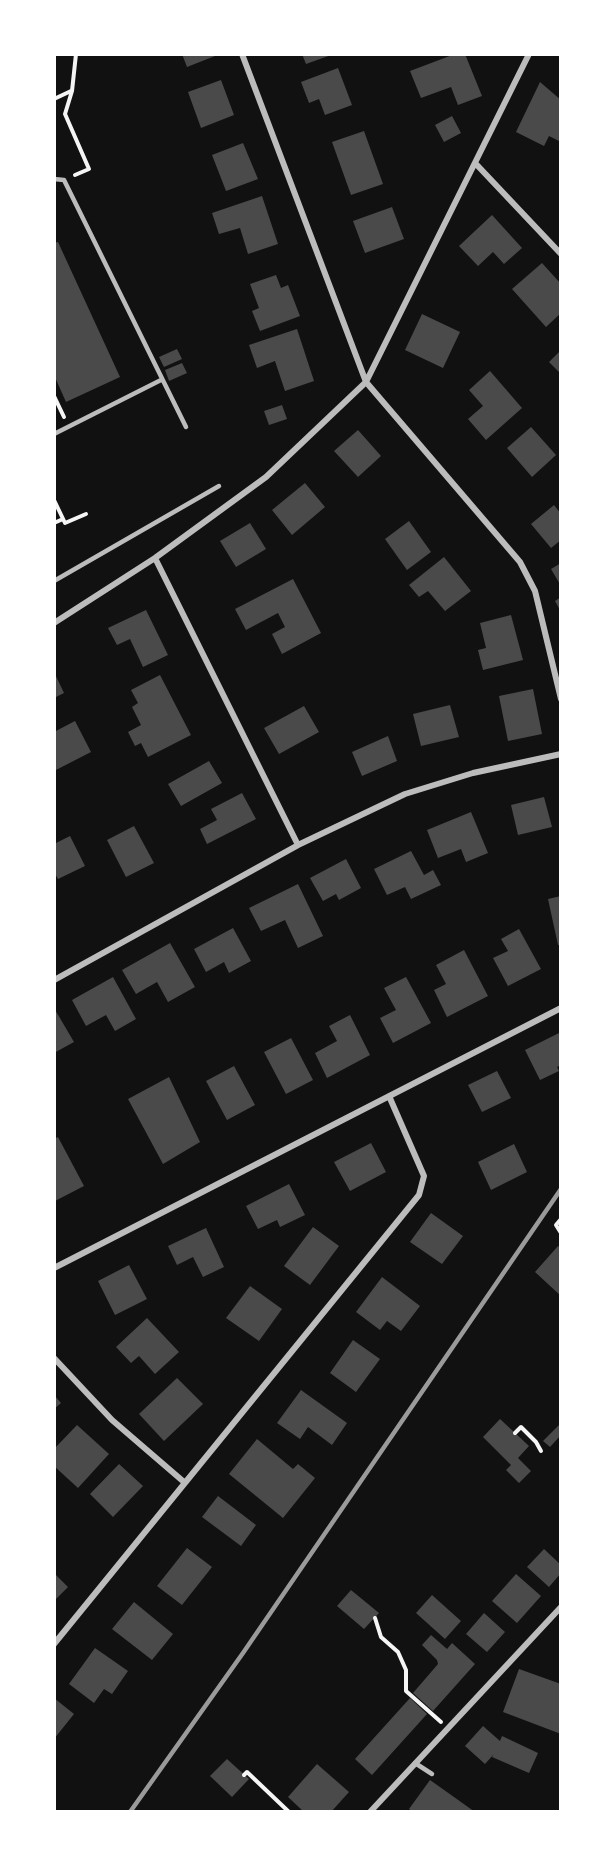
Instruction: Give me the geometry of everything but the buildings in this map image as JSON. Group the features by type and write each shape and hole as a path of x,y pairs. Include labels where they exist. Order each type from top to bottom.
{"street":[{"path":"242,54 366,382 520,562 535,591 561,699"},
{"path":"54,623 155,558 266,477 366,382 476,164 526,56"},
{"path":"476,164 561,254"},
{"path":"155,558 298,845"},
{"path":"54,980 298,845 405,794 473,773 561,754"},
{"path":"54,1268 561,1008"},
{"path":"54,1644 419,1195 424,1176 389,1096"},
{"path":"54,1358 112,1420 184,1482"},
{"path":"370,1812 561,1607"}],"lane":[{"path":"54,179 64,180 186,427"},
{"path":"54,434 161,380"},
{"path":"54,581 219,486"},
{"path":"415,1763 432,1774"}],"path":[{"path":"64,180 89,169 65,114 72,91 76,54"},
{"path":"54,99 72,91"},
{"path":"54,396 69,426"},
{"path":"54,500 65,524 86,514"},
{"path":"54,523 63,519"},
{"path":"561,1219 556,1225 561,1233"},
{"path":"515,1433 521,1426 541,1451"},
{"path":"375,1618 381,1637 399,1652 406,1670 406,1691 448,1728"},
{"path":"244,1775 247,1772 289,1812"}],"railway":[{"path":"130,1812 243,1653 561,1189"}]}
